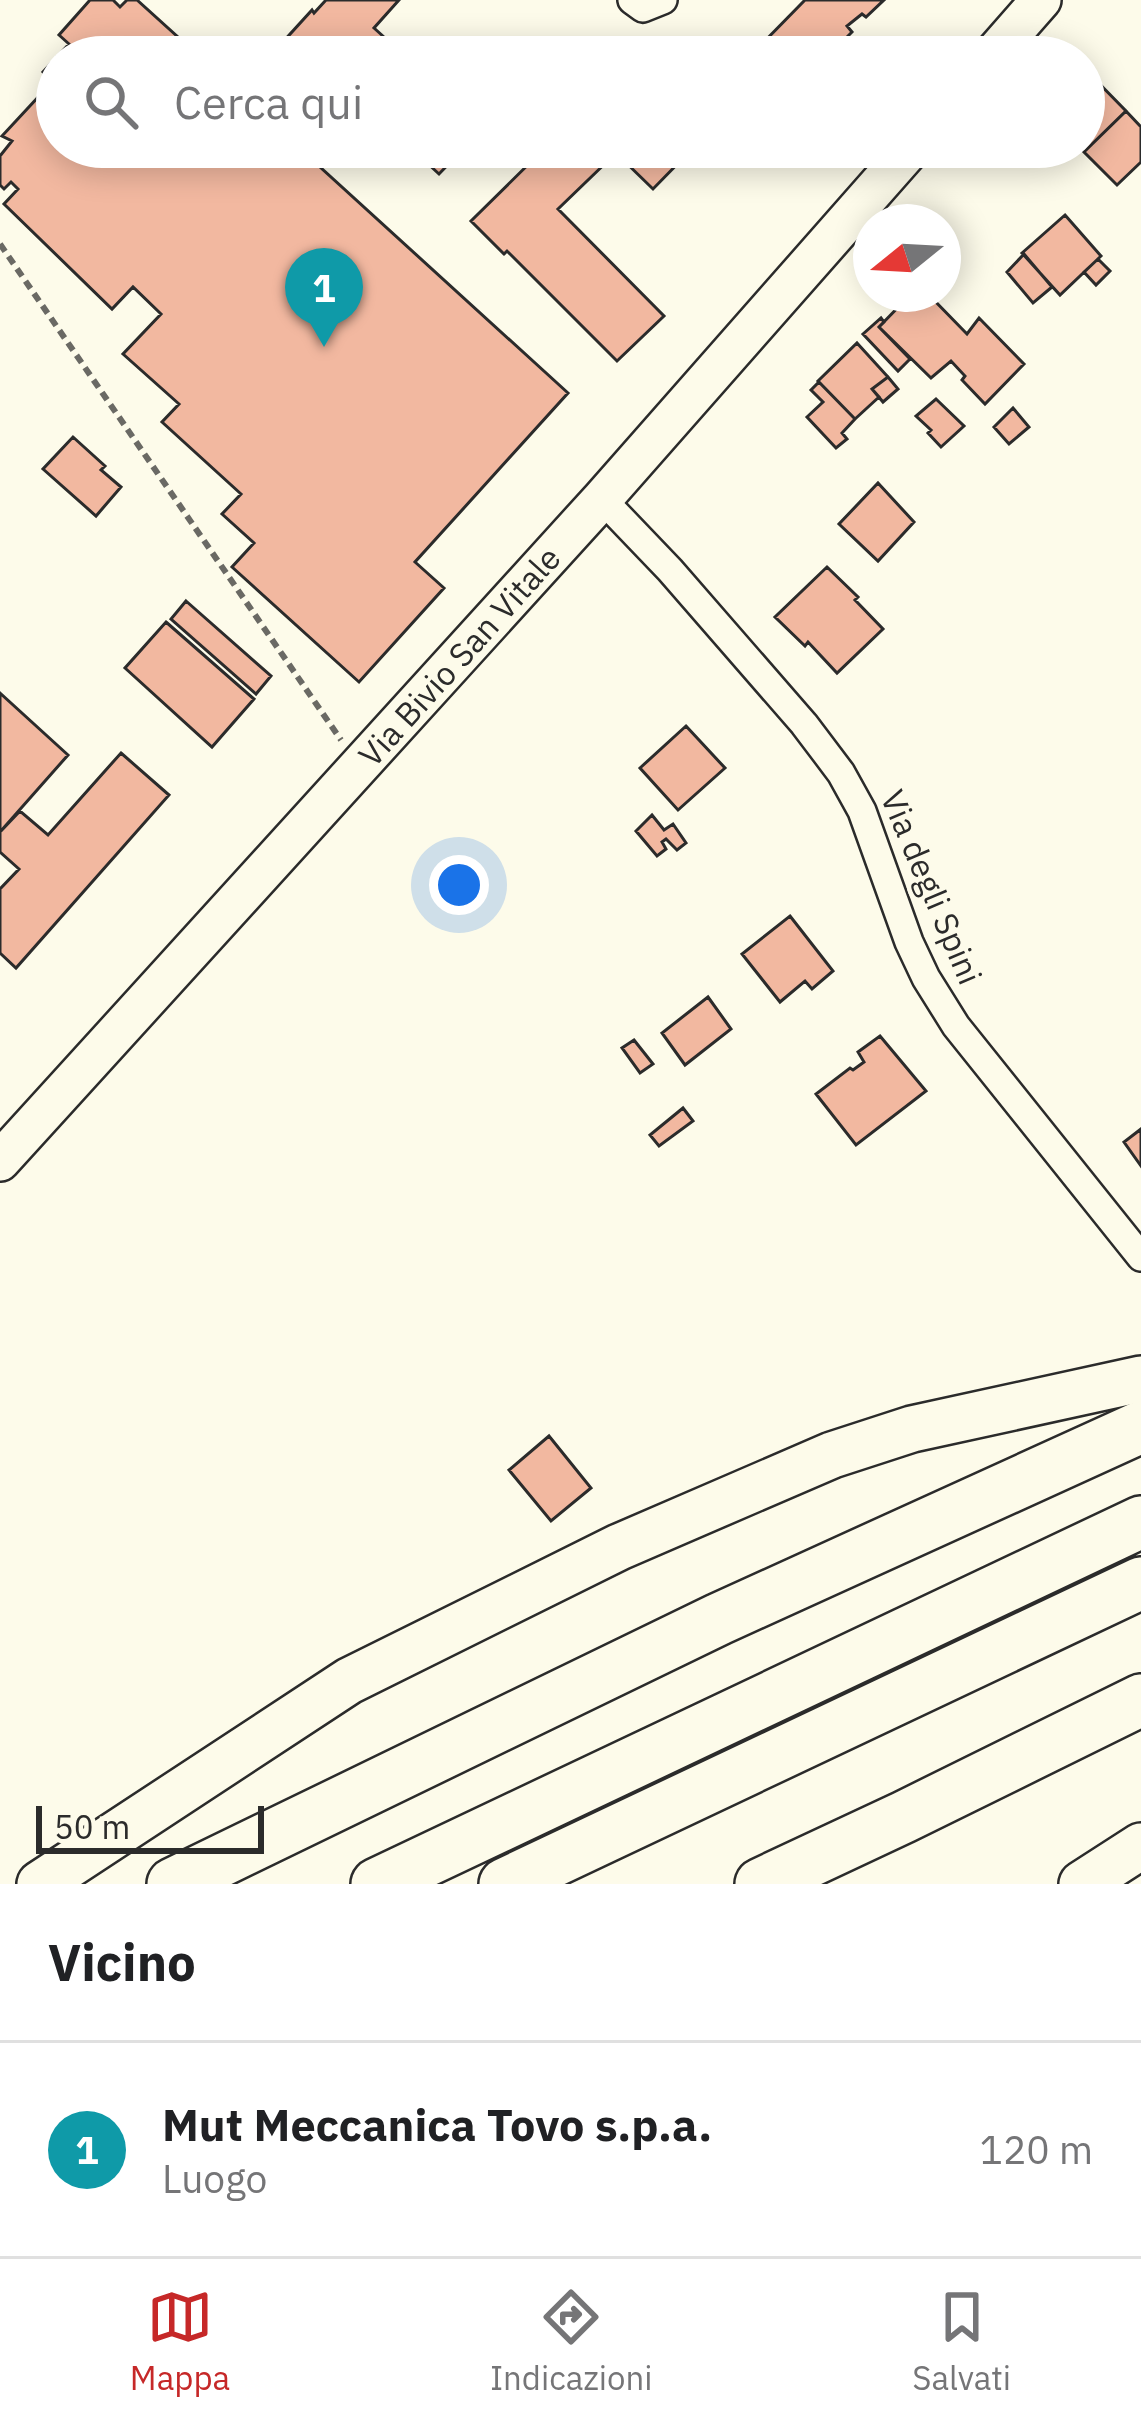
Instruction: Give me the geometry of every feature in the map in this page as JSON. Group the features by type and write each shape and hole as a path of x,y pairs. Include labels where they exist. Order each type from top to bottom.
{"highway":[{"path":"173,1884 719,1619 1141,1427"},
{"path":"377,1884 1141,1522"},
{"path":"506,1884 1141,1583"},
{"path":"760,1884 1141,1700"}],"main road":[{"path":"1009,36 1041,0"},
{"name":"Via Bivio San Vitale","path":"0,1161 602,500 894,168"},
{"path":"40,1884 349,1681 619,1547 832,1455 912,1429 1141,1379"},
{"path":"1082,1884 1141,1846"}],"street":[{"path":"632,0 643,8 663,0"},
{"name":"Via degli Spini","path":"602,500 670,569 841,773 862,812 926,978 956,1026 1141,1257"}],"path":[{"path":"0,244 359,766"}],"building":[{"path":"90,0 113,0 120,7 127,0 137,0 177,36 60,36"},
{"path":"326,0 399,0 374,28 383,36 288,36 312,10 314,13"},
{"path":"805,0 884,0 847,26 852,32 848,36 770,36"},
{"path":"1105,90 1126,111 1105,132"},
{"path":"36,99 36,168 321,168 568,393 415,562 444,588 359,682 232,567 254,543 222,514 241,494 162,422 179,404 123,354 161,314 133,287 112,309 4,204 18,189 11,182 4,189 0,185 0,156 12,141 2,136"},
{"path":"1126,111 1141,127 1141,162 1117,185 1100,168 1105,168 1105,132"},
{"path":"525,168 600,168 558,209 664,316 617,361 471,221"},
{"path":"631,168 674,168 653,189"},
{"path":"1065,215 1101,256 1060,295 1022,253"},
{"path":"1024,254 1052,287 1033,303 1007,272"},
{"path":"1098,259 1110,271 1096,285 1084,272"},
{"path":"894,312 946,312 967,334 979,318 1024,364 985,404 951,361 931,378 879,327"},
{"path":"881,318 884,322 879,327 910,359 898,371 863,334"},
{"path":"857,343 888,377 872,389 879,397 855,419 818,381"},
{"path":"888,377 898,389 883,402 872,389"},
{"path":"819,382 855,419 842,433 847,439 836,448 807,417 823,402 811,390"},
{"path":"936,399 964,426 941,447 916,416"},
{"path":"1013,408 1029,427 1009,444 994,427"},
{"path":"73,437 121,487 96,516 43,469"},
{"path":"878,483 914,522 878,561 839,524"},
{"path":"827,567 883,629 837,673 775,617"},
{"path":"186,601 271,676 256,694 171,619"},
{"path":"166,622 254,699 212,747 125,668"},
{"path":"0,693 68,755 0,832"},
{"path":"686,726 725,768 678,810 640,768"},
{"path":"121,753 169,795 16,968 0,953 0,889 19,869 0,852 0,832 20,811 48,835"},
{"path":"652,815 664,830 673,824 686,843 677,850 666,839 662,842 666,849 657,856 636,831"},
{"path":"790,916 833,971 812,989 805,981 780,1002 742,954"},
{"path":"708,997 731,1029 685,1065 662,1033"},
{"path":"880,1036 926,1091 856,1145 816,1094 864,1062 858,1052"},
{"path":"634,1040 653,1064 640,1073 622,1048"},
{"path":"683,1108 693,1121 659,1146 650,1135"},
{"path":"1141,1129 1141,1166 1124,1142"},
{"path":"549,1436 591,1488 551,1521 509,1470"}],"place":[{"name":"Mut Meccanica Tovo s.p.a.","path":"324,347"}]}
